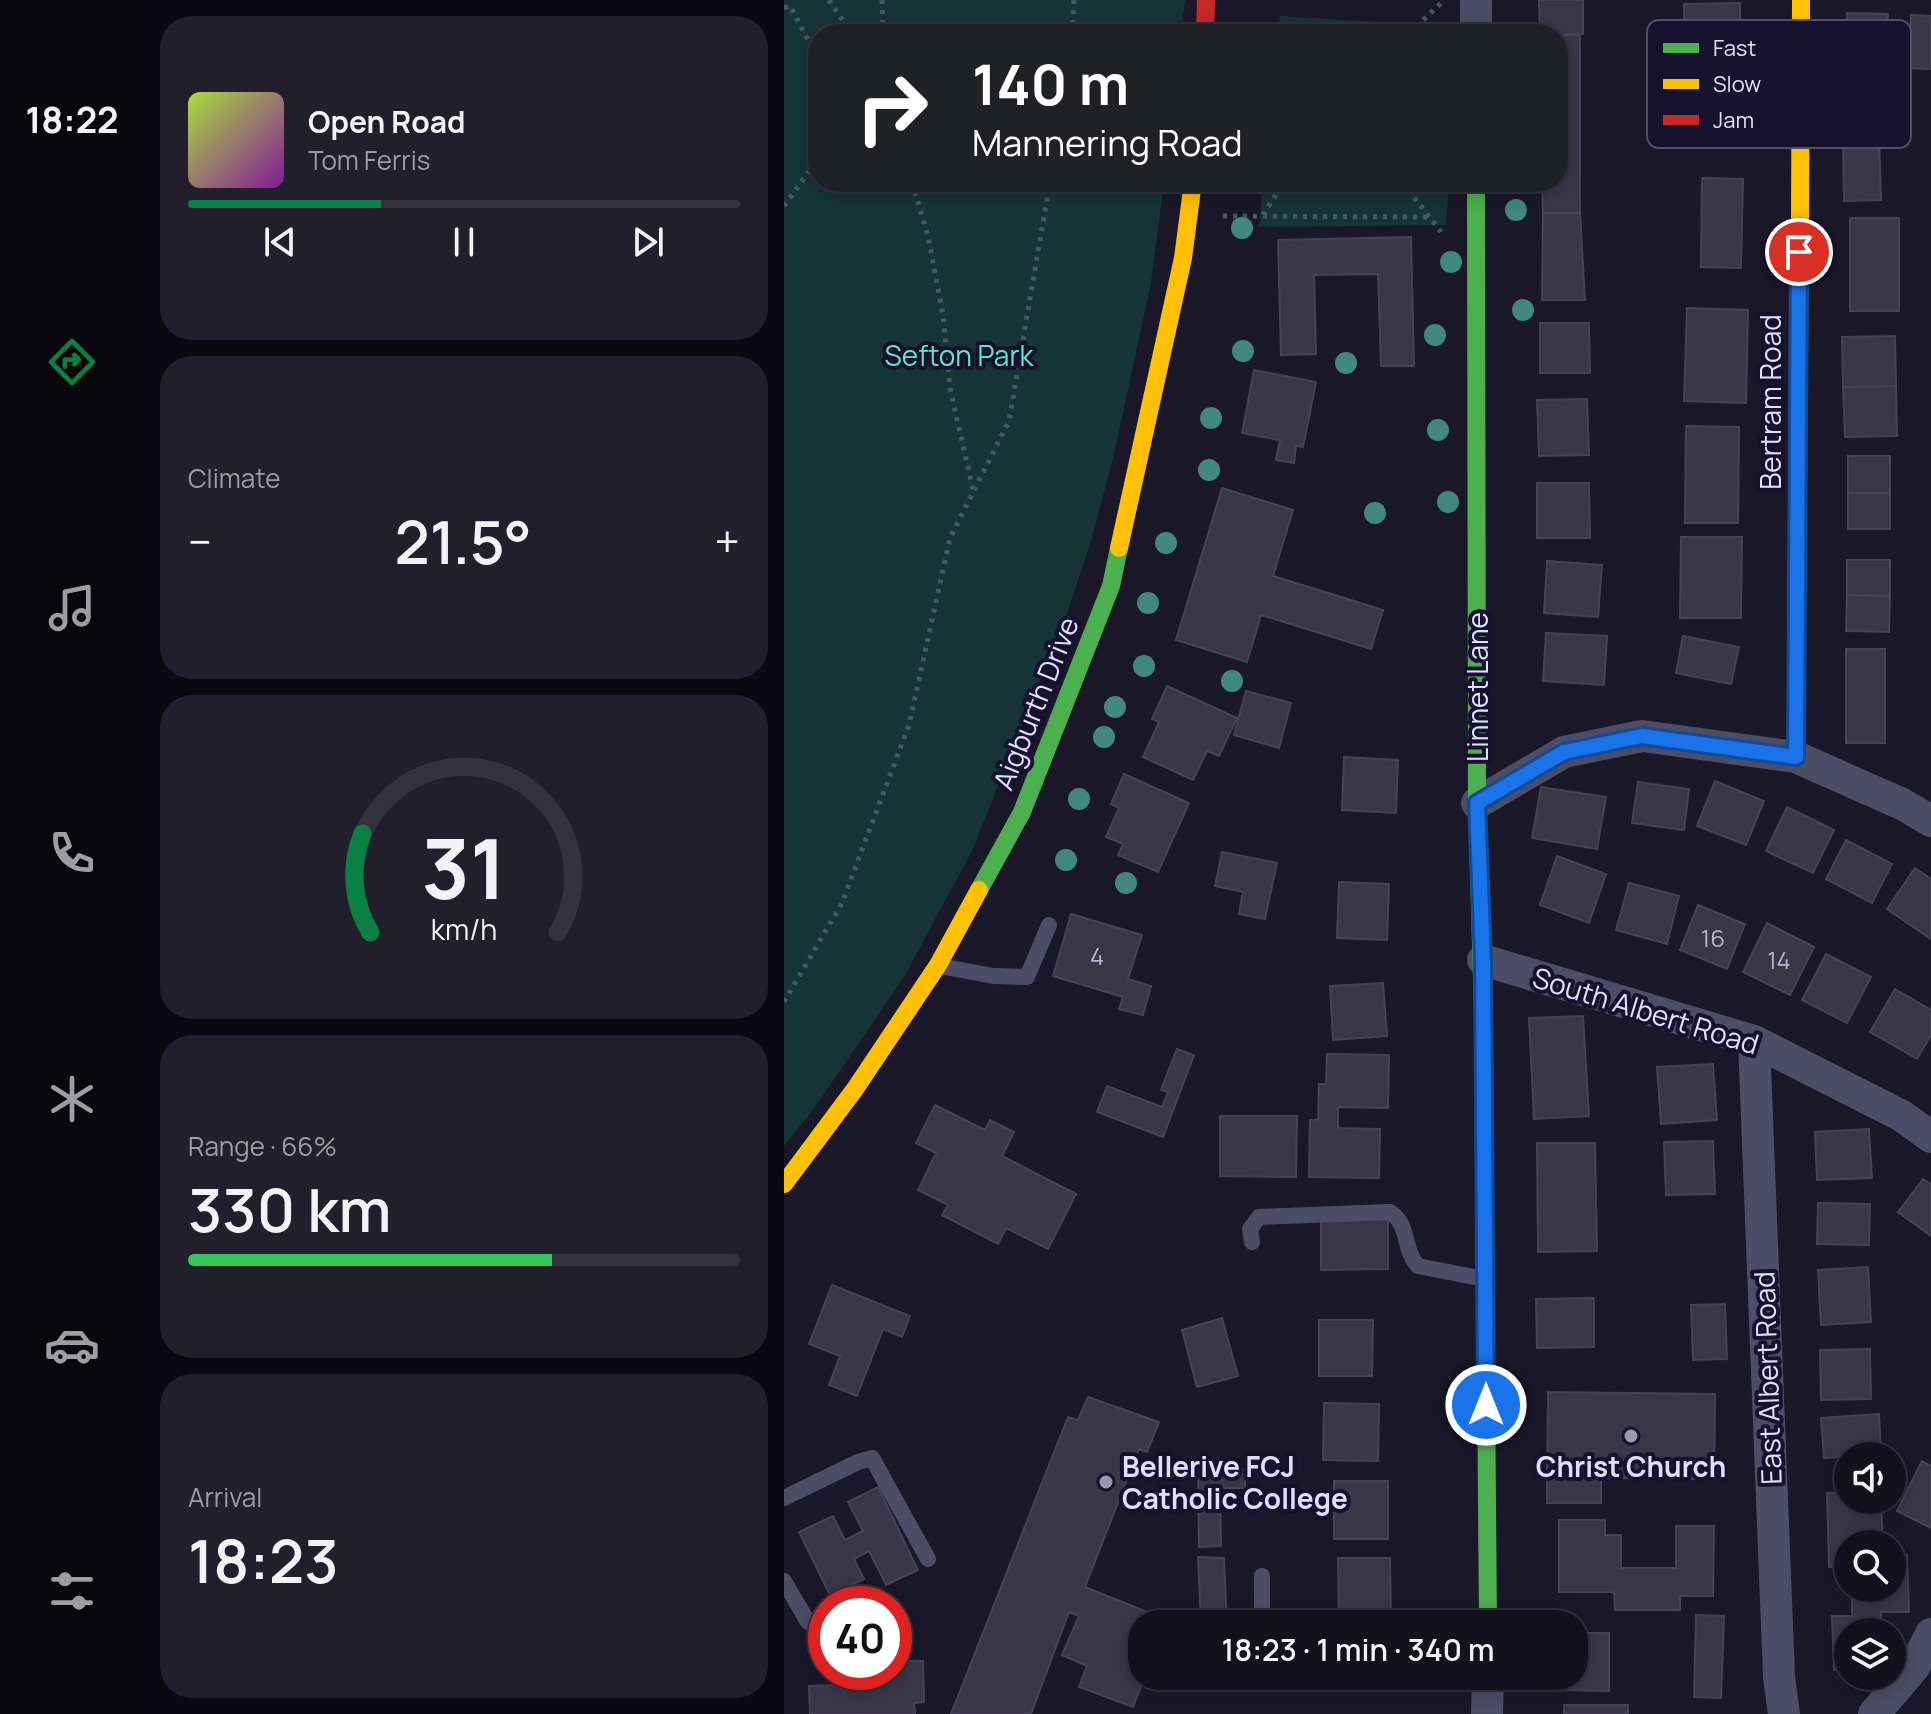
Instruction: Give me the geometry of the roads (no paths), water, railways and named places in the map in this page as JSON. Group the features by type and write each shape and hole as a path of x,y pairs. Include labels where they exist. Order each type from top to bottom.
{"street":[{"path":"1205,24 1206,0"},
{"path":"1476,0 1476,24"},
{"name":"Bertram Road","path":"1801,0 1801,20"},
{"name":"Bertram Road","path":"1796,757 1800,148"},
{"name":"Aigburth Drive","path":"784,1184 855,1089 938,965 1022,812 1111,586 1183,258 1192,192"},
{"name":"Linnet Lane","path":"1476,192 1477,803 1483,960 1488,1610"},
{"path":"1477,803 1564,752 1642,736 1796,757 1902,804 1931,821"},
{"name":"South Albert Road","path":"1483,960 1754,1041 1902,1116 1931,1137"},
{"name":"East Albert Road","path":"1754,1041 1779,1677 1784,1714"},
{"path":"1874,1714 1914,1667 1931,1634"},
{"path":"1487,1714 1488,1690"}],"lane":[{"path":"938,965 994,976 1027,977 1049,925"},
{"path":"1252,1242 1250,1229 1259,1217 1390,1212 1405,1227 1407,1248 1418,1266 1486,1279"},
{"path":"784,1498 872,1458 928,1559"},
{"path":"1262,1576 1262,1610"},
{"path":"784,1581 808,1622"}],"place":[{"name":"Christ Church","path":"1631,1436"},
{"name":"Bellerive FCJ Catholic College","path":"1106,1482"}],"park label":[{"name":"Sefton Park","path":"959,355"}]}
